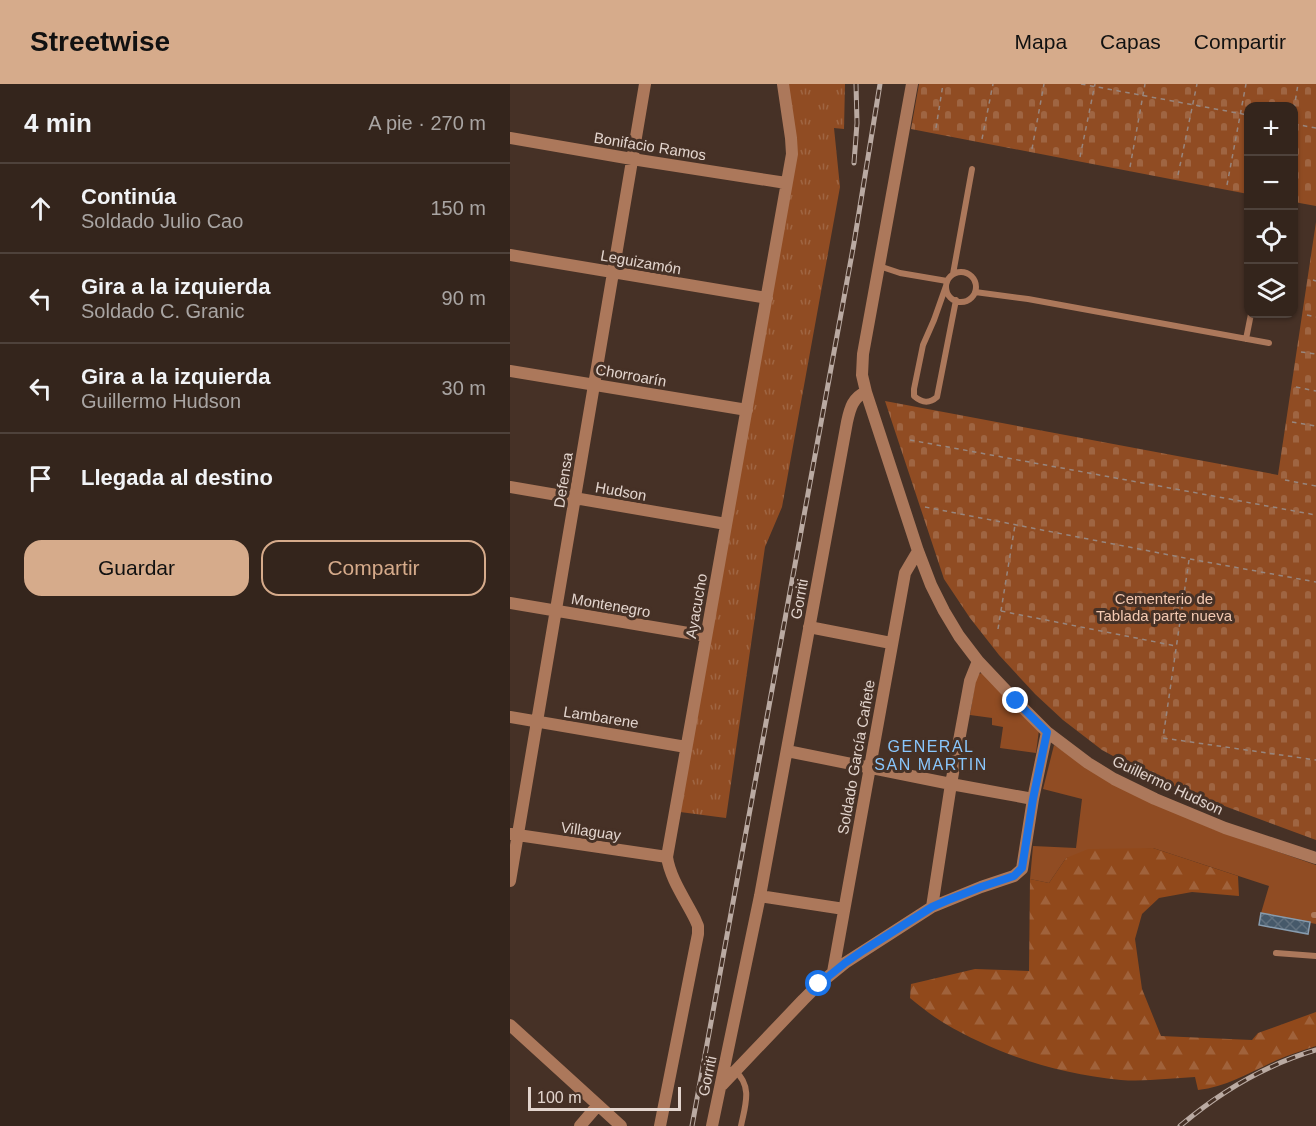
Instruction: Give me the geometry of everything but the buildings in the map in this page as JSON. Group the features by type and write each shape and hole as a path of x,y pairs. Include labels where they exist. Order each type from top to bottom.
{"street":[{"name":"Defensa","path":"510,881 514,835 538,722 645,84"},
{"name":"Ayacucho","path":"667,857 792,154 783,84"},
{"path":"866,392 862,375 863,354 912,84"},
{"name":"Bonifacio Ramos","path":"510,138 786,183"},
{"name":"Leguizamón","path":"510,255 767,298"},
{"name":"Chorroarín","path":"510,371 747,410"},
{"name":"Guillermo Hudson","path":"866,392 931,585 959,636 978,661 1016,701 1047,732 1088,763 1114,779 1225,828 1316,858"},
{"name":"Gorriti","path":"712,1126 760,896 847,422 852,404 858,395 866,392"},
{"name":"Hudson","path":"510,487 726,524"},
{"name":"Soldado García Cañete","path":"832,972 904,573 918,551"},
{"name":"Montenegro","path":"510,603 706,636"},
{"path":"809,627 891,643"},
{"path":"932,907 970,681 978,661"},
{"name":"Lambarene","path":"510,717 686,747"},
{"path":"721,1086 832,972 932,907 1014,876 1022,868 1047,732"},
{"path":"787,751 1033,799"},
{"name":"Villaguay","path":"514,835 667,857"},
{"path":"660,1126 698,934 698,926 672,874 667,857"},
{"path":"760,896 844,909"},
{"path":"510,1025 621,1126"},
{"path":"580,1126 598,1105"}],"lane":[{"path":"956,300 937,397 927,403 919,401 914,396 914,389 923,345 952,274 972,169"},
{"path":"879,267 946,284"},
{"path":"946,284 948,295 956,300 965,301 975,292 975,282 970,275 961,272 952,274"},
{"path":"975,292 1012,296 1269,343"},
{"path":"1246,339 1250,318"},
{"path":"1276,953 1316,956"},
{"path":"735,1071 745,1084 747,1094 741,1126"}],"path":[{"path":"936,128 943,84"},
{"path":"982,139 993,84"},
{"path":"1032,149 1044,84"},
{"path":"1080,84 1244,114"},
{"path":"1130,167 1145,84"},
{"path":"1178,176 1197,84"},
{"path":"1227,185 1246,84"},
{"path":"1295,102 1298,84"},
{"path":"1080,157 1094,85"},
{"path":"1298,125 1316,128"},
{"path":"1307,315 1316,317"},
{"path":"1301,352 1316,354"},
{"path":"1296,387 1316,391"},
{"path":"1292,422 1316,426"},
{"path":"910,440 1316,514"},
{"path":"1285,480 1316,486"},
{"path":"925,507 1316,582"},
{"path":"999,628 1015,525"},
{"path":"1190,559 1163,738 1316,760"},
{"path":"1001,611 1176,646"}],"green space":[{"path":"785,84 845,84 844,129 834,128 840,187 782,507 765,547 726,818 680,812 794,156"},
{"path":"919,84 1316,84 1316,206 1298,203 1298,102 1244,102 1244,193 911,129"},
{"name":"Cementerio de Tablada parte nueva","path":"1316,222 1316,840 1150,776 1102,750 1063,720 1035,694 999,655 970,618 944,579 885,401 1278,475"},
{"path":"983,673 1039,730 1036,753 1000,748 1003,727 992,725 992,718 970,715 976,677 977,674"},
{"path":"1054,745 1121,788 1213,829 1316,865 1316,924 1261,913 1269,886 1153,848 1066,858 1049,883 1030,879 1033,846 1076,848 1082,799 1043,789"},
{"path":"1153,848 1238,876 1239,896 1192,892 1159,898 1142,914 1135,939 1142,989 1161,1036 1252,1040 1258,1033 1316,1012 1316,1046 1277,1060 1229,1082 1198,1090 1195,1077 1121,1080 1052,1068 1007,1054 935,1017 910,998 911,984 975,969 1029,971 1030,879 1049,883 1066,858 1088,849"}],"railway":[{"path":"854,163 857,123 856,84"},
{"path":"692,1126 854,243 880,84"},
{"path":"1180,1126 1211,1102 1244,1081 1279,1063 1316,1050"}],"district":[{"name":"GENERAL SAN MARTIN","path":"931,755"}],"route":[{"path":"819,984 864,950 932,907 1019,873 1022,868 1047,732 1016,701"}]}
